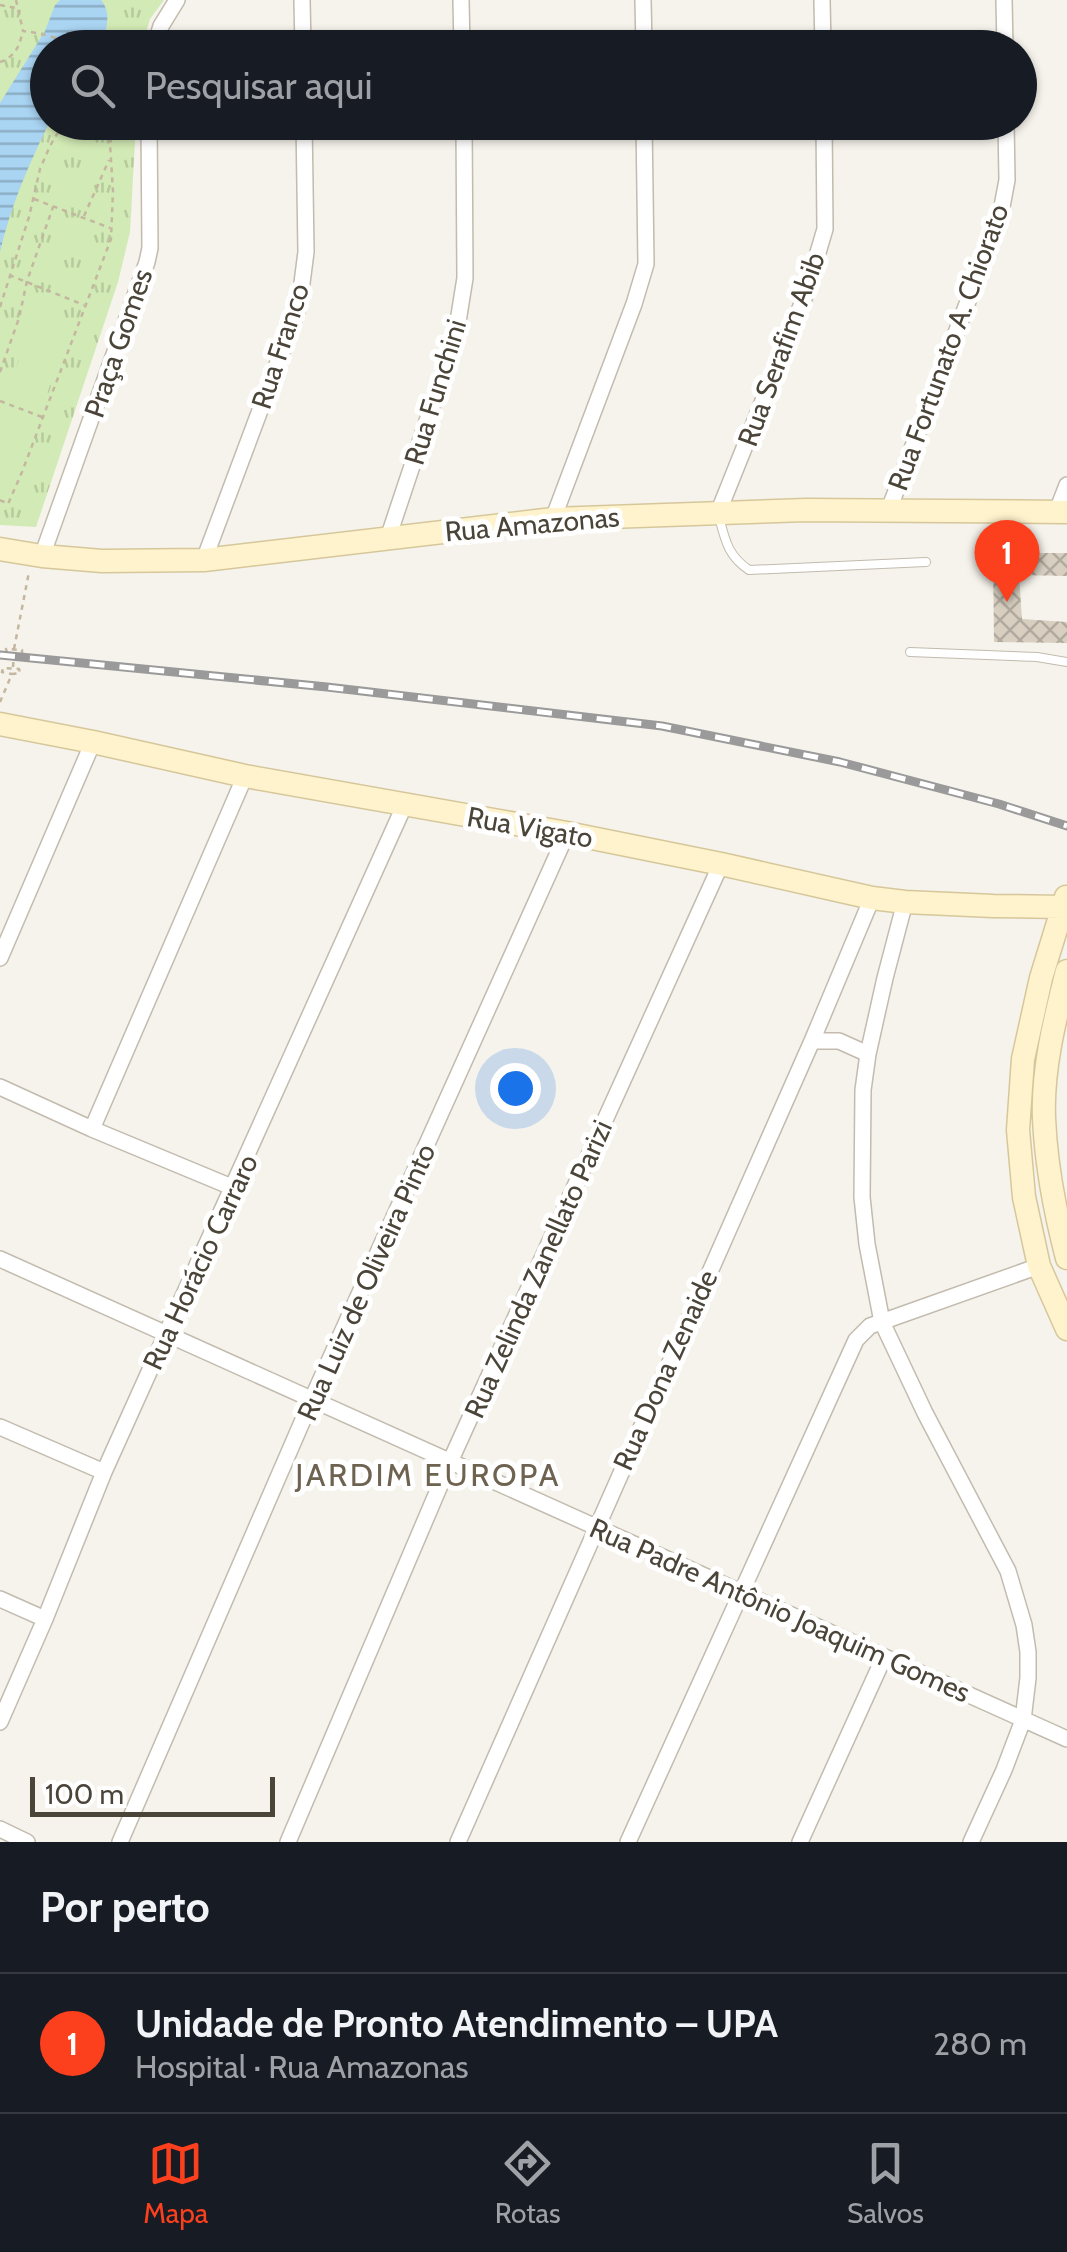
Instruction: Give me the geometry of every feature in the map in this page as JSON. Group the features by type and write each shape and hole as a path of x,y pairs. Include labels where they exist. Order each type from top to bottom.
{"street":[{"path":"161,30 177,0"},
{"path":"302,0 303,30"},
{"path":"461,0 462,30"},
{"path":"643,0 644,30"},
{"path":"822,0 823,30"},
{"path":"1004,0 1005,30"},
{"name":"Praça Gomes","path":"37,555 148,262 148,140"},
{"name":"Rua Franco","path":"204,560 299,306 306,252 304,140"},
{"name":"Rua Funchini","path":"388,538 456,334 465,278 464,140"},
{"path":"553,519 646,264 644,140"},
{"name":"Rua Serafim Abib","path":"718,512 806,296 825,229 824,140"},
{"name":"Rua Fortunato A. Chiorato","path":"888,512 1000,217 1007,180 1006,140"},
{"path":"1062,512 1067,485"},
{"name":"Rua Amazonas","path":"0,549 102,561 204,560 553,519 718,512 1062,512"},
{"name":"Rua Vigato","path":"0,724 245,776 567,833 872,898 906,902 1065,900"},
{"path":"0,958 93,742"},
{"path":"92,1129 245,776"},
{"name":"Rua Horácio Carraro","path":"0,1722 104,1472 405,804"},
{"name":"Rua Luiz de Oliveira Pinto","path":"120,1842 312,1400 567,833"},
{"name":"Rua Zelinda Zanellato Parizi","path":"288,1842 450,1462 721,864"},
{"name":"Rua Dona Zenaide","path":"458,1842 872,898"},
{"path":"1065,900 1041,978 1023,1059 1018,1130 1024,1196 1038,1266 1067,1328"},
{"path":"906,902 885,978 863,1090 862,1197 867,1244 882,1322 1008,1571 1028,1652 1024,1720 971,1842"},
{"path":"1067,971 1062,1024 1049,1056 1044,1115 1058,1164 1057,1220 1067,1258"},
{"path":"812,1042 838,1041 868,1054"},
{"path":"0,1087 234,1188"},
{"name":"Rua Padre Antônio Joaquim Gomes","path":"0,1259 1067,1739"},
{"path":"628,1842 856,1340 870,1326 1038,1266"},
{"path":"0,1427 104,1472"},
{"path":"0,1600 46,1619"},
{"path":"800,1842 884,1657"},
{"path":"0,1830 27,1842"}],"lane":[{"path":"718,512 726,548 749,570 926,562"},
{"path":"910,652 1036,657 1067,662"}],"path":[{"path":"0,62 18,49 22,32 16,0"},
{"path":"0,5 18,9"},
{"path":"22,32 30,33"},
{"path":"0,307 40,169 54,140"},
{"path":"106,140 110,144"},
{"path":"0,500 8,504 110,239 114,191 111,140"},
{"path":"83,218 111,158"},
{"path":"34,199 111,228"},
{"path":"0,372 53,206"},
{"path":"10,275 85,306"},
{"path":"0,401 43,417"},
{"path":"0,702 12,671 37,555"}],"green space":[{"path":"0,0 164,0 147,30 30,30 30,140 135,140 130,232 118,282 36,527 0,525"},
{"path":"33,322 67,337 41,411 6,395"},
{"path":"0,401 43,417 8,504 0,500"}],"water":[{"path":"60,0 101,0 107,17 106,30 45,30"},
{"path":"30,55 30,140 41,140 21,186 0,252 0,103"}],"building":[{"path":"993,553 1067,553 1067,576 1019,575 1022,619 1067,622 1067,643 994,642"}],"railway":[{"path":"0,655 327,687 662,726 840,762 1067,826"}],"place":[{"name":"Unidade de Pronto Atendimento – UPA","path":"1007,602"}],"district":[{"name":"JARDIM EUROPA","path":"428,1474"}]}
